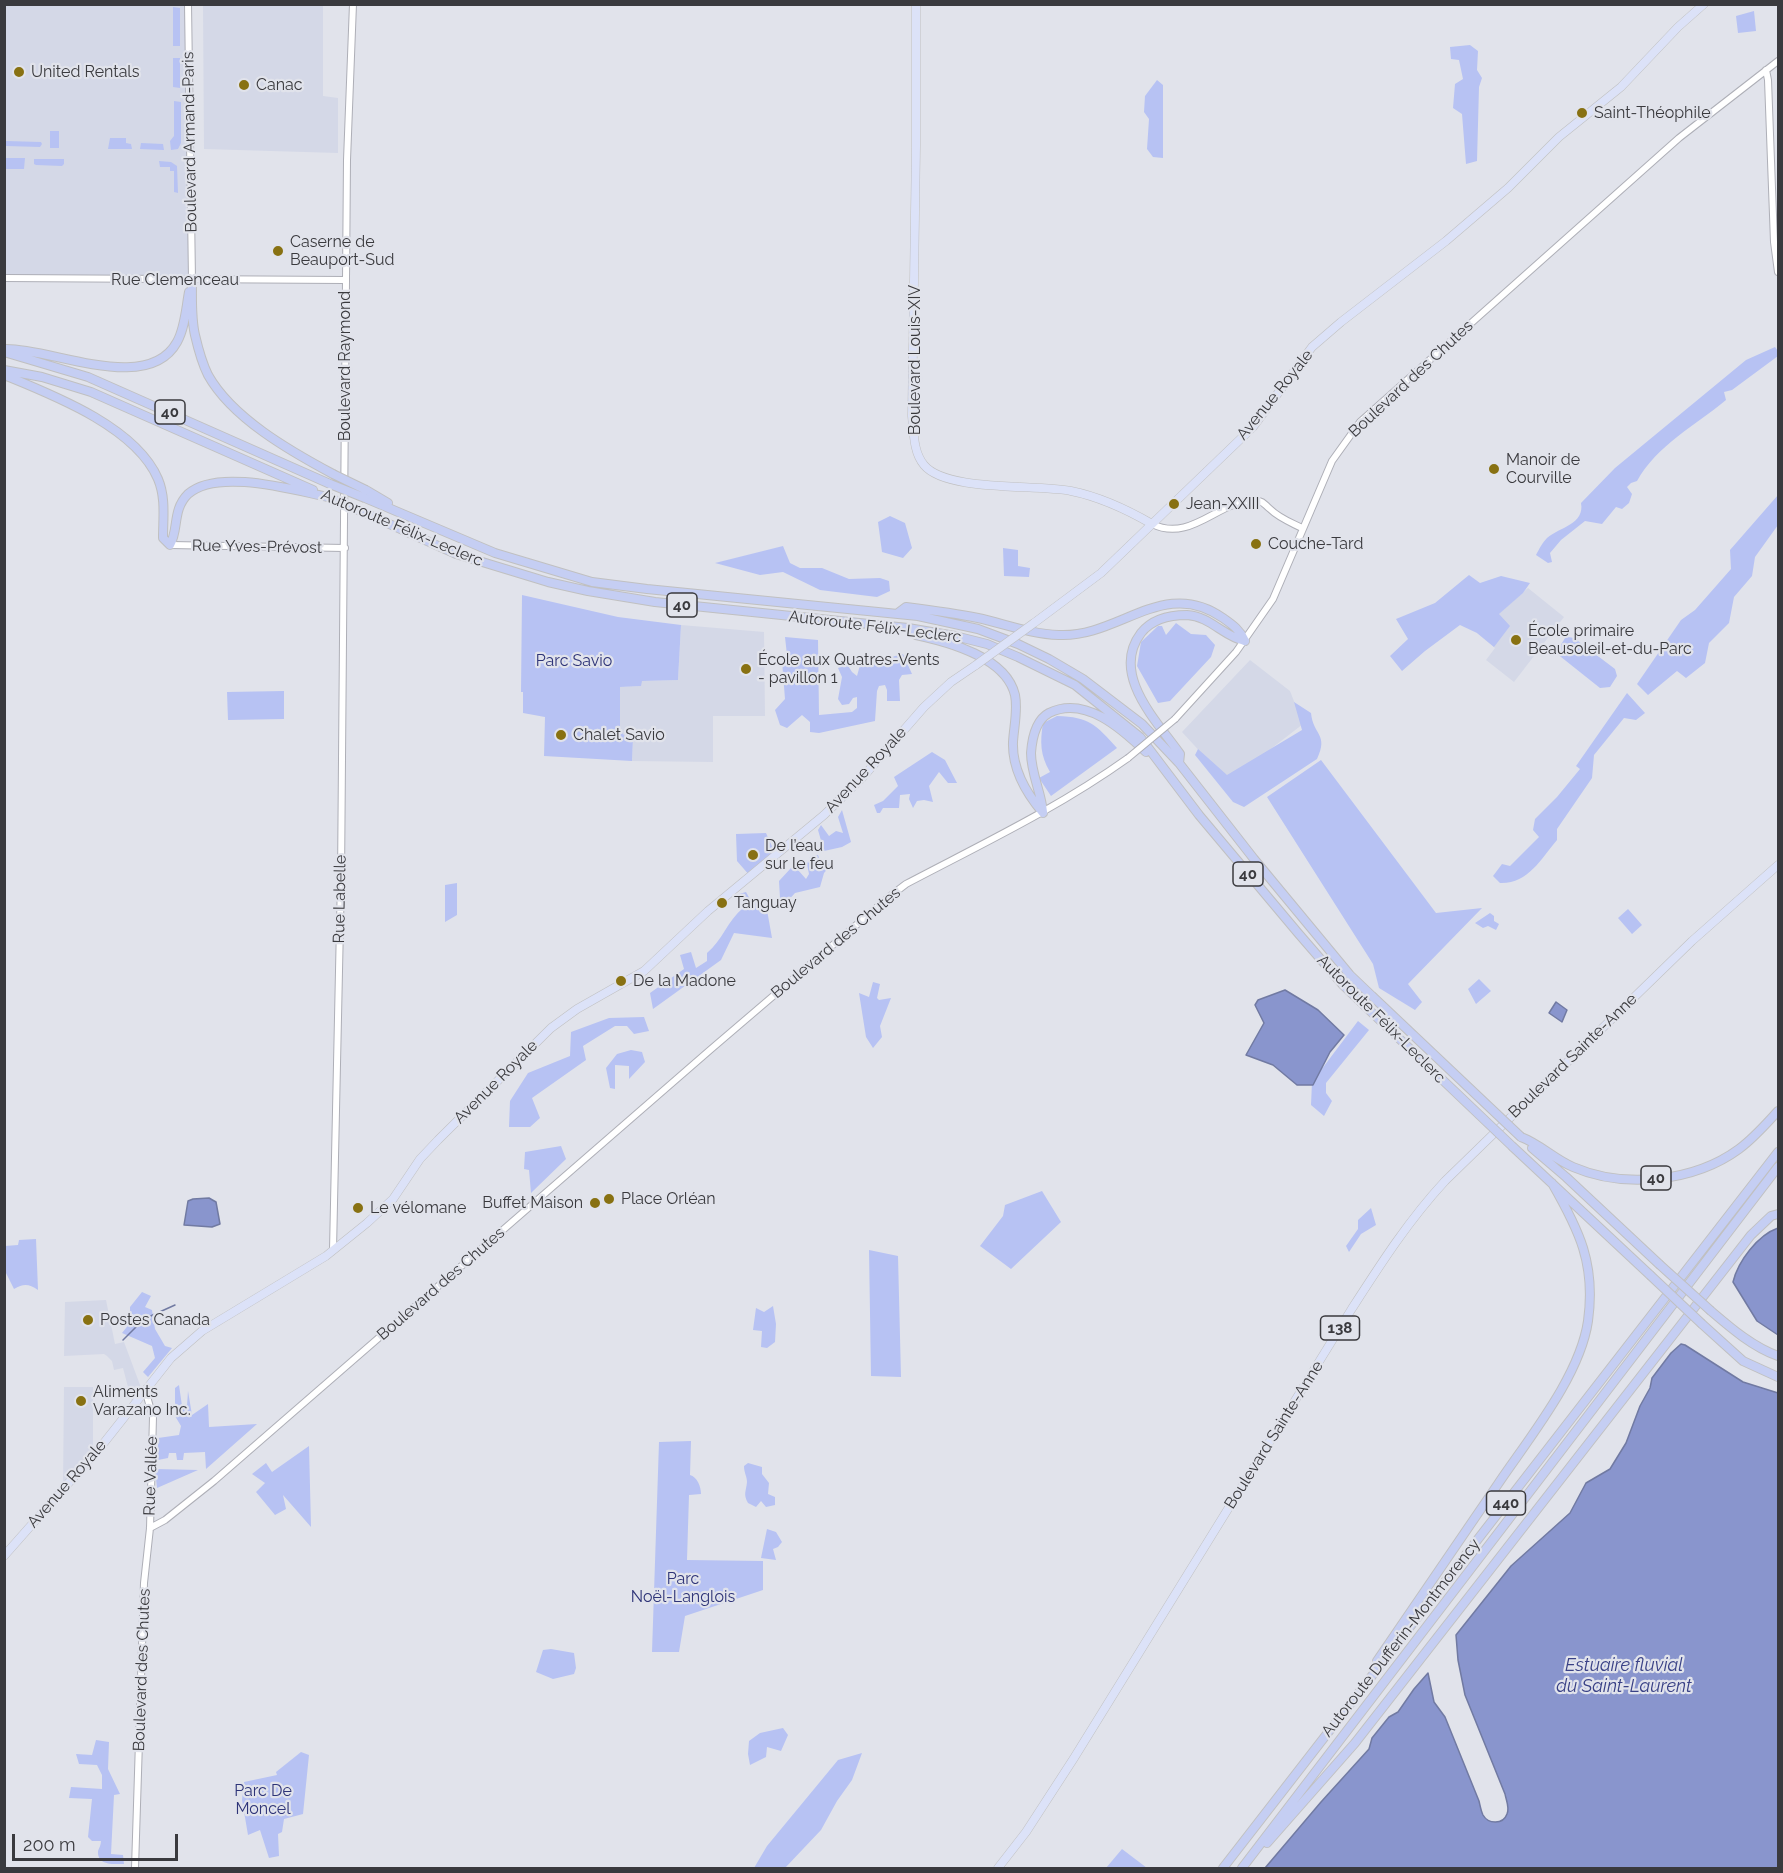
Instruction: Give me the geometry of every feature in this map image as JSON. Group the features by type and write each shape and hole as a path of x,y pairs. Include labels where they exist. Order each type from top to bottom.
{"highway":[{"path":"4,350 23,348 88,364 126,369 148,364 164,356 176,345 192,280"},
{"path":"192,280 194,333 208,374 224,397 249,420 299,456 365,494"},
{"name":"Autoroute Félix-Leclerc","path":"4,350 88,377 330,484 365,494 428,525 495,553 592,582 898,613 978,629 1049,659 1083,679 1142,724 1179,763 1254,859 1350,975 1521,1137"},
{"path":"4,372 63,399 96,418 130,442 149,463 158,478 163,502 163,538 170,545 174,539 178,510 188,494 202,486 228,481 253,482 328,497"},
{"name":"Autoroute Félix-Leclerc","path":"4,372 42,377 91,392 456,554 548,582 655,602 908,628 955,636 987,644 1075,685 1140,737 1298,933 1343,985 1743,1361 1779,1377"},
{"path":"898,613 906,607 943,611 1039,633 1074,636 1124,620 1155,606 1170,603 1184,604 1208,609 1218,614 1241,632 1245,641"},
{"path":"1179,763 1180,754 1142,700 1133,680 1130,658 1134,643 1144,629 1154,622 1170,616 1189,615 1217,626 1236,639 1245,641"},
{"path":"908,628 916,635 950,644 978,655 991,663 1012,687 1016,697 1013,754 1024,785 1043,813"},
{"path":"1043,813 1042,799 1031,756 1032,742 1036,728 1044,716 1057,709 1086,710 1105,719 1130,736 1168,774"},
{"name":"40","path":"1521,1137 1555,1158 1583,1170 1611,1177 1653,1179 1696,1171 1724,1158 1751,1139 1779,1111"},
{"path":"1521,1137 1711,1311 1763,1350 1779,1356"},
{"name":"Autoroute Dufferin-Montmorency","path":"1223,1869 1779,1152"},
{"name":"Autoroute Dufferin-Montmorency","path":"1243,1869 1779,1167"},
{"path":"1330,1730 1544,1416 1572,1371 1588,1322 1590,1289 1587,1259 1578,1231 1552,1183"},
{"path":"1243,1869 1355,1743 1751,1235 1771,1216 1779,1214"}],"main road":[{"name":"Boulevard Louis-XIV","path":"916,4 912,416 918,454 924,465 942,478 1004,487 1050,488 1082,494 1111,503 1152,524"},
{"name":"Avenue Royale","path":"4,1556 103,1444 171,1358 202,1330 326,1256 368,1223 393,1199 432,1146 551,1028 577,1009 644,971 708,911 825,815 862,778 925,706 951,682 1101,573 1253,427 1312,347 1446,241 1508,188 1559,137 1621,87 1678,27 1704,4"},
{"name":"Boulevard Sainte-Anne","path":"998,1869 1026,1832 1068,1767 1357,1302 1417,1213 1469,1157 1692,941 1779,865"}],"street":[{"name":"Boulevard Armand-Paris","path":"188,4 192,280"},
{"name":"Boulevard Raymond","path":"345,548 345,280 353,4"},
{"name":"Boulevard des Chutes","path":"135,1869 144,1583 150,1528 165,1520 224,1473 716,1044 889,897 906,884 1043,813 1088,786 1128,758 1175,719 1245,641 1273,599 1332,461 1360,422 1678,138 1779,61"},
{"path":"1766,70 1774,242 1779,272"},
{"name":"Rue Clemenceau","path":"4,278 345,280"},
{"name":"Boulevard Louis-XIV","path":"1152,524 1167,529 1177,529 1193,525 1235,505 1251,501 1262,502 1280,518 1302,528"},
{"name":"Rue Yves-Prévost","path":"170,545 345,548"},
{"name":"Rue Labelle","path":"333,1250 345,548"},
{"name":"Rue Vallée","path":"146,1390 153,1416 150,1528"}],"shaded area":[{"path":"5,5 188,5 192,280 5,278"},
{"path":"203,5 323,5 323,96 338,98 338,153 204,149"},
{"name":"École primaire Beausoleil-et-du-Parc","path":"1528,588 1564,617 1514,682 1486,660 1495,648 1477,633"},
{"path":"681,625 764,632 765,716 713,716 713,762 632,761 633,738 627,738 620,732 620,687 641,686 641,681 678,680"},
{"path":"1250,660 1290,691 1303,724 1228,782 1182,732"},
{"path":"106,1300 115,1344 124,1342 143,1393 133,1406 123,1368 114,1370 112,1361 107,1356 104,1354 64,1356 65,1302"},
{"path":"64,1387 93,1387 93,1455 63,1488"}],"green space":[{"path":"173,7 180,8 180,46 173,46"},
{"path":"1754,11 1756,31 1738,33 1736,16"},
{"path":"1470,45 1478,51 1477,70 1482,78 1479,87 1477,161 1466,164 1462,114 1453,108 1455,84 1463,79 1459,60 1451,59 1450,47"},
{"path":"173,58 180,58 180,88 173,87"},
{"path":"1157,80 1163,85 1163,158 1153,157 1147,149 1149,119 1144,112 1145,96"},
{"path":"174,101 181,102 181,143 178,149 171,150 170,141 174,136"},
{"path":"50,131 59,131 59,148 50,148"},
{"path":"110,138 126,138 126,143 131,144 132,149 108,149"},
{"path":"6,141 41,142 42,144 40,147 6,146"},
{"path":"141,143 163,144 164,150 140,149"},
{"path":"5,158 25,158 24,169 5,169"},
{"path":"34,159 64,159 64,164 62,166 36,165"},
{"path":"159,161 171,162 177,166 178,193 174,192 174,171 170,171 170,167 160,167"},
{"path":"1775,347 1778,356 1732,390 1724,392 1726,400 1677,437 1655,457 1637,481 1627,487 1632,494 1629,503 1622,509 1616,507 1602,524 1585,521 1561,540 1550,553 1552,562 1548,563 1536,555 1547,538 1579,516 1581,503 1615,468 1746,360"},
{"path":"1778,495 1778,525 1755,557 1752,576 1734,597 1729,623 1709,643 1705,663 1686,678 1677,671 1648,695 1637,684 1681,620 1695,610 1731,569 1730,550"},
{"path":"890,516 905,523 912,548 903,558 882,552 878,522"},
{"path":"783,546 790,563 800,568 822,568 849,579 880,578 889,581 890,591 877,597 820,590 783,572 760,575 715,563"},
{"path":"1003,548 1018,550 1018,566 1030,568 1029,577 1004,576"},
{"path":"1469,575 1480,583 1501,576 1530,583 1523,593 1499,614 1510,626 1494,647 1477,633 1460,625 1402,671 1390,656 1408,639 1396,619 1435,603"},
{"name":"Parc Savio","path":"522,595 618,617 681,625 678,680 642,681 641,686 620,687 620,731 627,738 633,738 632,761 544,756 545,717 523,713 523,692 521,692"},
{"path":"1176,623 1191,634 1206,635 1215,645 1211,657 1170,701 1158,703 1137,666 1141,642 1158,626 1162,626 1166,635"},
{"path":"785,637 818,640 819,715 852,712 857,708 857,697 853,698 849,704 842,705 838,699 842,677 838,668 847,664 857,676 860,665 903,654 912,674 902,675 899,680 900,701 887,701 885,685 879,686 875,721 819,733 810,732 810,722 802,715 787,728 780,725 775,710 785,699 782,661 787,655"},
{"path":"1568,637 1574,638 1615,669 1617,676 1610,687 1600,688 1556,653"},
{"path":"284,691 284,719 228,720 227,692"},
{"path":"1627,693 1645,713 1636,720 1624,718 1594,755 1592,778 1557,829 1557,840 1539,863 1518,880 1500,883 1493,876 1502,864 1510,866 1539,837 1533,830 1535,819 1580,769 1576,766"},
{"path":"1294,702 1311,713 1321,739 1317,759 1244,807 1233,802 1195,755 1198,749 1227,775 1302,730"},
{"path":"1057,716 1085,720 1103,733 1117,748 1051,796 1039,778 1050,772 1043,754 1041,736 1043,723"},
{"path":"932,752 945,760 957,783 948,783 939,772 929,786 933,802 917,801 913,808 909,799 910,794 900,795 899,808 883,808 880,813 877,813 874,805 883,801 898,786 894,777"},
{"path":"1321,760 1436,913 1482,908 1408,984 1422,1002 1415,1010 1379,988 1373,964 1267,797"},
{"path":"842,810 851,842 842,847 824,851 818,830 821,825 829,836 836,831 843,833 838,817"},
{"path":"766,833 776,855 750,876 737,861 736,834"},
{"path":"818,855 821,863 832,864 824,873 820,887 795,893 784,905 780,898 779,881 791,868 798,870 806,879 809,874 807,864 810,857"},
{"path":"457,883 457,915 445,922 445,885"},
{"path":"746,892 751,901 759,900 767,910 772,938 734,933 721,960 653,1009 650,993 684,969 680,955 691,952 696,968 707,961 707,953 743,908 739,894"},
{"path":"1628,909 1642,925 1632,934 1618,918"},
{"path":"1490,913 1494,916 1494,921 1499,924 1496,930 1488,926 1483,928 1475,923"},
{"path":"1479,979 1491,991 1476,1004 1468,989"},
{"path":"873,982 880,984 877,998 879,1000 891,998 880,1026 882,1037 873,1048 866,1037 859,993 869,997"},
{"path":"644,1017 649,1031 634,1034 627,1026 615,1026 583,1046 586,1060 532,1098 540,1118 530,1127 509,1127 510,1101 528,1073 570,1056 571,1032 609,1018"},
{"path":"1358,1021 1369,1030 1326,1083 1326,1093 1332,1101 1324,1116 1311,1105 1312,1082"},
{"path":"631,1050 642,1052 645,1062 629,1079 629,1066 615,1065 615,1089 610,1088 606,1068 617,1054"},
{"path":"561,1146 566,1159 531,1193 529,1170 524,1169 525,1152"},
{"path":"1042,1191 1061,1222 1011,1269 980,1246 1003,1216 1005,1205"},
{"path":"1371,1208 1376,1225 1361,1234 1349,1252 1346,1246 1358,1229 1358,1220"},
{"path":"36,1239 38,1290 26,1285 14,1289 5,1271 5,1246 18,1245 19,1240"},
{"path":"869,1250 898,1256 901,1377 871,1376"},
{"path":"142,1292 151,1296 145,1307 152,1310 155,1329 165,1346 172,1348 148,1377 143,1372 155,1358 152,1346 122,1333 130,1323 130,1307"},
{"path":"773,1306 776,1324 775,1342 767,1348 761,1347 762,1331 753,1330 756,1308 764,1312"},
{"path":"179,1385 182,1406 187,1406 188,1391 192,1415 208,1404 209,1427 257,1424 206,1469 205,1452 184,1453 183,1460 177,1460 176,1453 169,1453 168,1458 158,1460 158,1438 179,1435 181,1426 175,1416 175,1388"},
{"name":"Parc Noël-Langlois","path":"691,1441 690,1475 698,1482 701,1494 689,1495 687,1560 763,1561 763,1590 685,1616 679,1652 652,1652 659,1442"},
{"path":"309,1446 311,1527 283,1495 286,1509 275,1515 256,1492 265,1483 252,1474 266,1463 272,1472"},
{"path":"748,1463 762,1467 762,1474 769,1483 768,1494 775,1497 775,1505 766,1507 761,1501 756,1507 748,1503 745,1495 747,1482 744,1466"},
{"path":"155,1469 198,1470 157,1488"},
{"path":"767,1529 776,1532 782,1542 773,1549 776,1560 761,1558"},
{"path":"543,1650 574,1653 576,1668 574,1674 553,1679 536,1672"},
{"path":"783,1728 788,1735 781,1751 767,1747 766,1757 750,1765 749,1741 760,1733"},
{"path":"96,1740 109,1742 108,1769 120,1794 114,1795 111,1854 123,1855 124,1864 103,1862 98,1856 101,1841 92,1841 88,1837 92,1799 69,1798 71,1787 102,1789 102,1775 97,1765 79,1764 76,1754 92,1755"},
{"name":"Parc De Moncel","path":"301,1752 309,1755 303,1814 284,1819 282,1832 278,1834 279,1856 269,1858 260,1830 248,1835 242,1800 244,1782 277,1775 276,1772"},
{"path":"862,1753 852,1780 821,1830 785,1868 754,1868 767,1846 838,1760"},
{"path":"1122,1849 1147,1868 1106,1868"}],"water":[{"path":"1285,990 1318,1010 1344,1035 1330,1052 1313,1085 1297,1085 1273,1065 1246,1055 1264,1023 1255,1005 1258,1000"},
{"path":"1556,1002 1567,1010 1562,1022 1549,1013"},
{"path":"209,1198 216,1202 220,1224 212,1227 184,1225 188,1201"},
{"path":"1778,1228 1778,1335 1757,1321 1733,1282 1739,1266 1750,1250 1763,1236"},
{"name":"Estuaire fluvial du Saint-Laurent","path":"1681,1344 1743,1382 1778,1393 1778,1868 1265,1868 1369,1749 1372,1738 1389,1717 1398,1712 1428,1673 1434,1702 1445,1717 1483,1815 1492,1822 1499,1822 1505,1818 1508,1809 1505,1794 1465,1695 1456,1635 1511,1566 1570,1513 1586,1483 1610,1469 1626,1443 1640,1406 1650,1388 1652,1378"}],"waterway":[{"path":"123,1340 144,1319 175,1305"}],"place":[{"name":"United Rentals","path":"19,72"},
{"name":"Canac","path":"244,85"},
{"name":"Saint-Théophile","path":"1582,113"},
{"name":"Caserne de Beauport-Sud","path":"278,251"},
{"name":"Manoir de Courville","path":"1494,469"},
{"name":"Jean-XXIII","path":"1174,504"},
{"name":"Couche-Tard","path":"1256,544"},
{"name":"École primaire Beausoleil-et-du-Parc","path":"1516,640"},
{"name":"École aux Quatres-Vents - pavillon 1","path":"746,669"},
{"name":"Chalet Savio","path":"561,735"},
{"name":"De l’eau sur le feu","path":"753,855"},
{"name":"Tanguay","path":"722,903"},
{"name":"De la Madone","path":"621,981"},
{"name":"Place Orléan","path":"609,1199"},
{"name":"Buffet Maison","path":"595,1203"},
{"name":"Le vélomane","path":"358,1208"},
{"name":"Postes Canada","path":"88,1320"},
{"name":"Aliments Varazano Inc.","path":"81,1401"}]}
